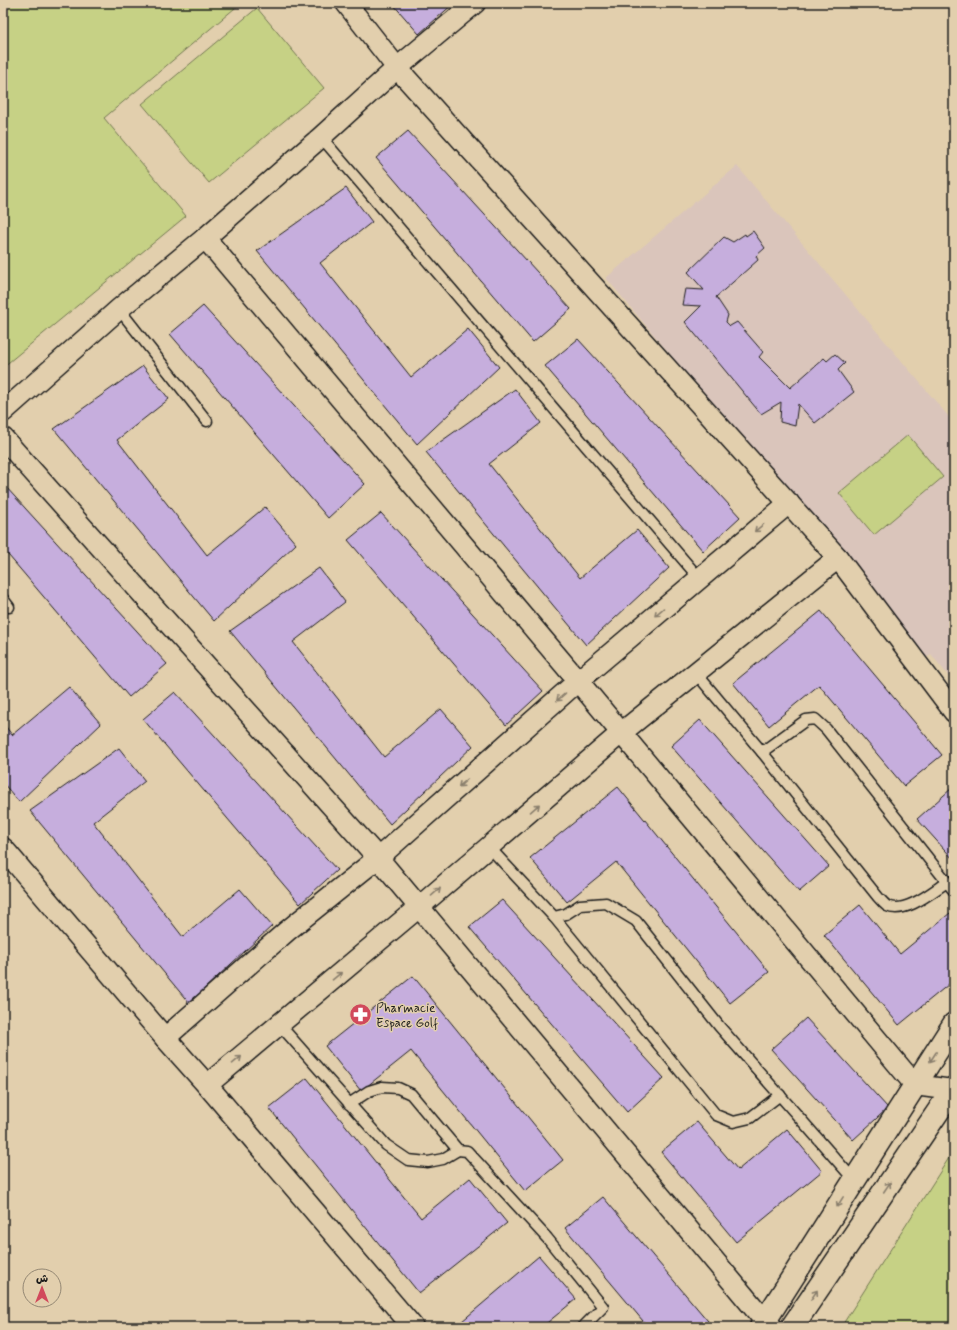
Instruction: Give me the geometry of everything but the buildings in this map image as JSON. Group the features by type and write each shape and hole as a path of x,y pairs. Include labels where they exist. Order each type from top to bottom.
{"street":[{"path":"346,3 397,68 838,558 954,712"},
{"path":"3,412 119,309 205,238 397,68 475,3"},
{"path":"205,238 578,681 915,1085 953,1089 792,1327"},
{"path":"3,438 378,858 766,1325 854,1180 954,1024"},
{"path":"166,1038 287,931 378,858 578,681 789,503"},
{"path":"207,1085 419,907 621,733 838,558"},
{"path":"3,848 207,1085 412,1327"}],"lane":[{"path":"321,136 699,578"},
{"path":"119,309 207,421"},
{"path":"696,672 878,897 888,906 900,907 913,905 947,882"},
{"path":"762,752 806,720 815,718 826,728 954,890"},
{"path":"489,847 554,917 716,1115 733,1122 750,1118 780,1095"},
{"path":"554,917 566,914 580,905 606,902 636,921 719,1026 854,1180"},
{"path":"279,1024 386,1145 408,1160 428,1162 443,1159 458,1150 467,1151 547,1238 603,1307 583,1327"},
{"path":"349,1104 369,1091 382,1087 398,1088 411,1094 458,1150"}],"shaded area":[{"path":"737,166 954,423 954,683 931,654 925,659 606,278"}],"green space":[{"path":"3,3 241,3 104,118 186,216 3,367"},
{"path":"257,8 324,88 209,183 142,104"},
{"path":"908,435 943,477 874,535 839,493"},
{"path":"954,1150 954,1327 841,1327"}],"place":[{"name":"Pharmacie Espace Golf","path":"361,1014"}]}
